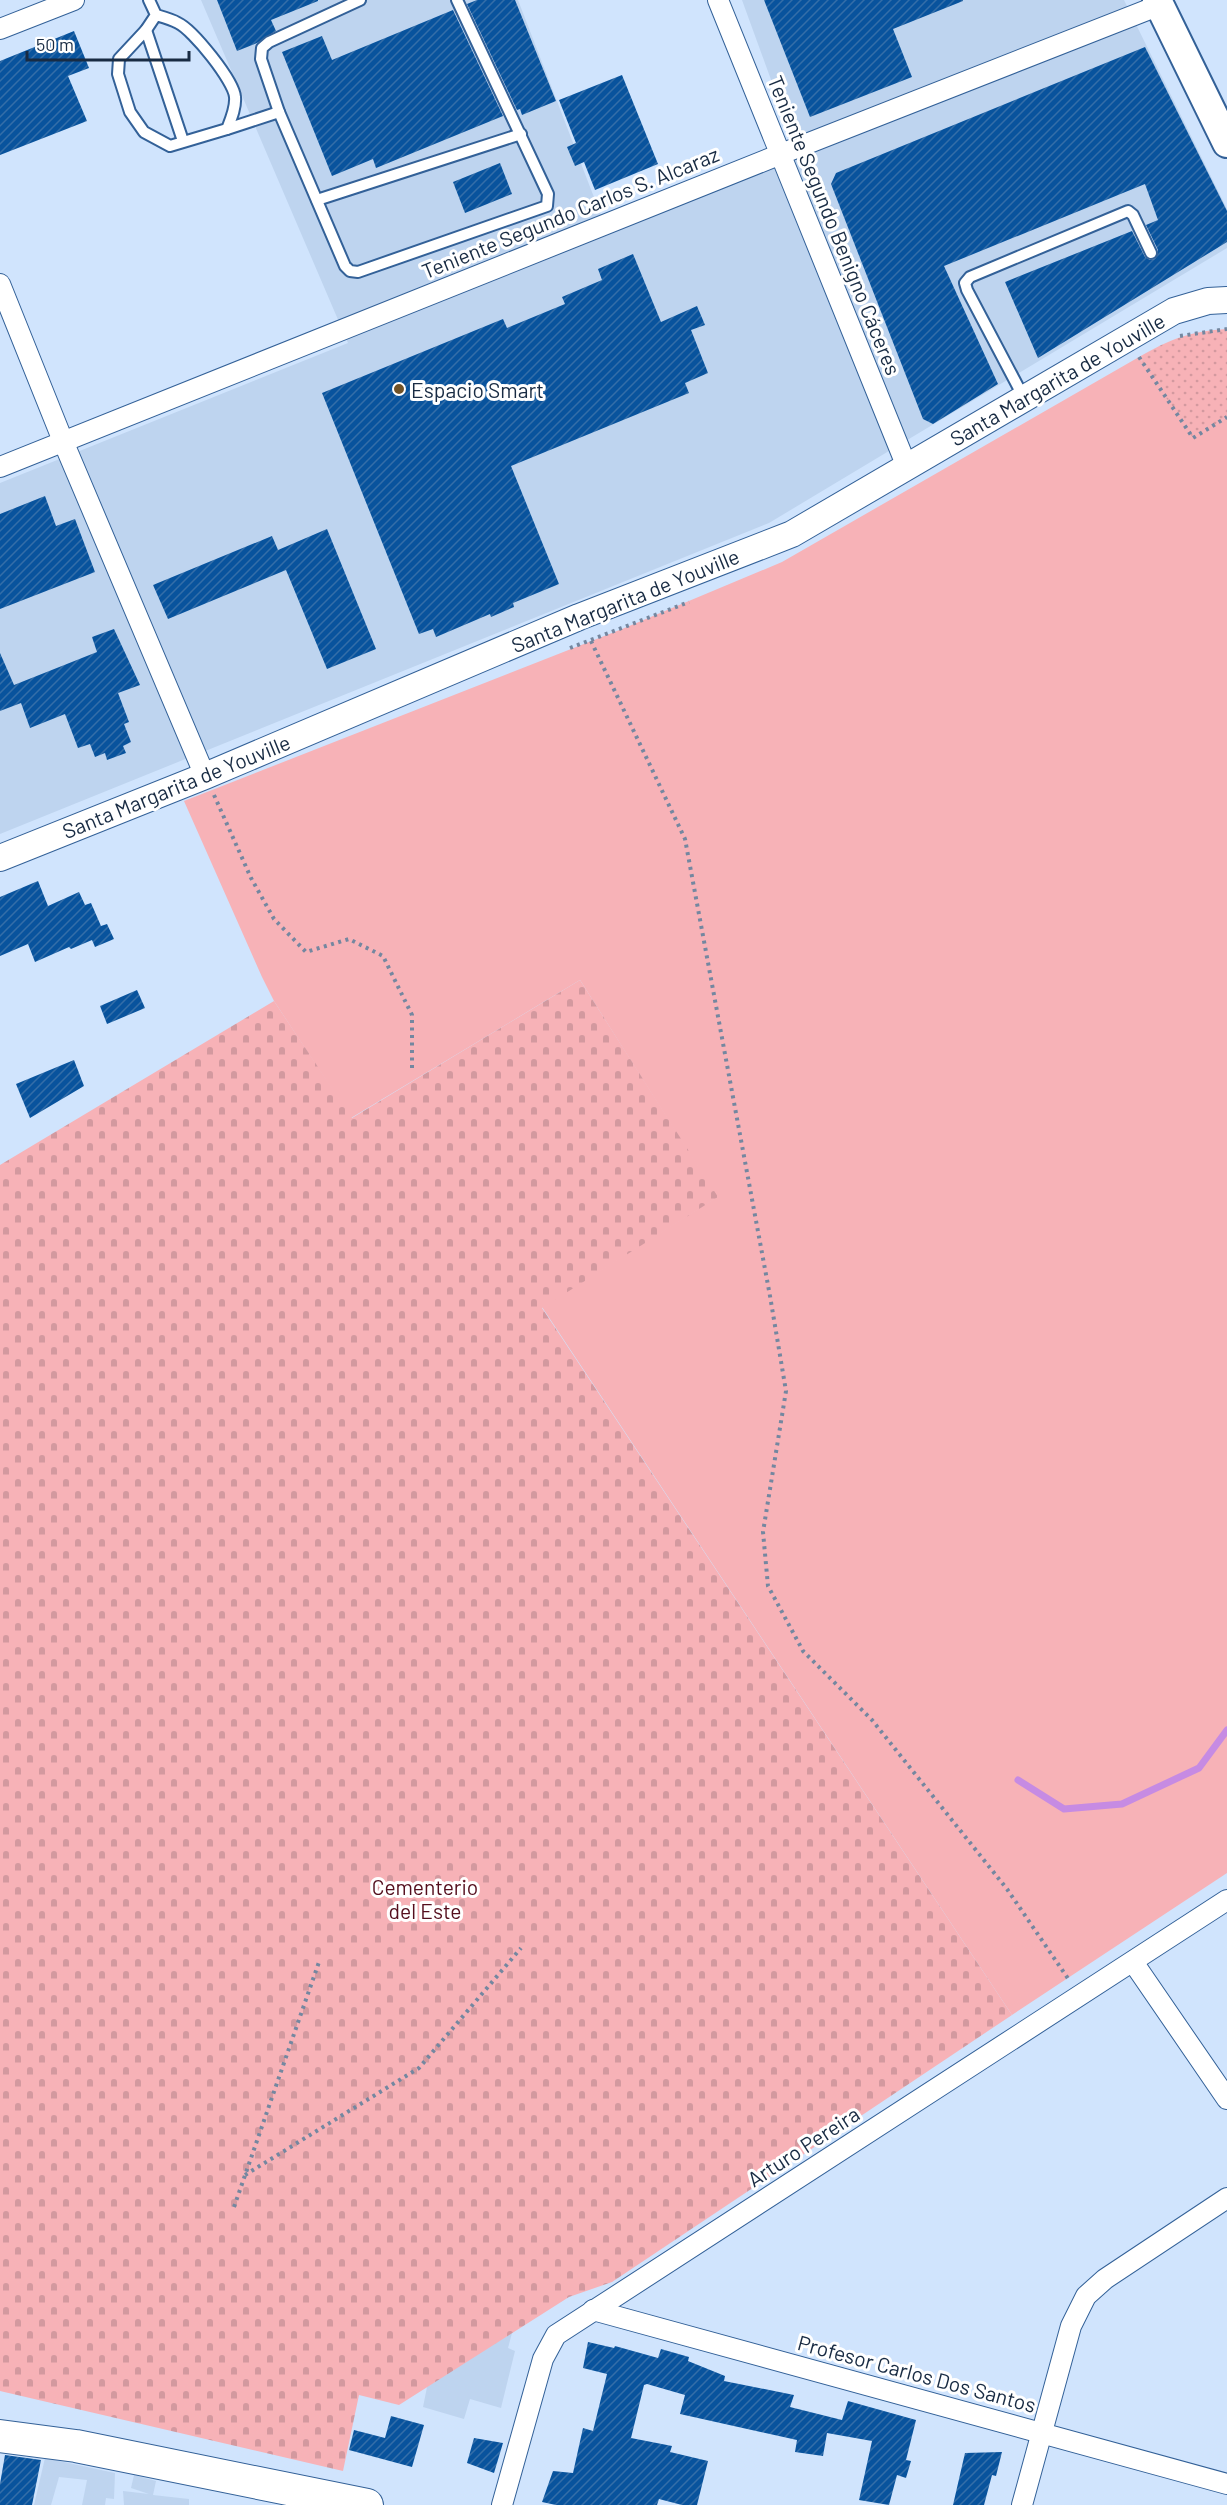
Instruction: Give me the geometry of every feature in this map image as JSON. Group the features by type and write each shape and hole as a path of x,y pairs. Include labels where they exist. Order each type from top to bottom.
{"main road":[{"path":"1158,3 1227,143"},
{"path":"0,2419 76,2446"},
{"path":"0,2436 76,2446 367,2505"}],"street":[{"path":"0,29 74,0"},
{"name":"Teniente Segundo Benigno Cáceres","path":"718,0 907,467"},
{"name":"Teniente Segundo Carlos S. Alcaraz","path":"0,467 1158,3"},
{"path":"0,284 63,441 209,785"},
{"name":"Santa Margarita de Youville","path":"0,858 209,785 579,617 792,534 1174,311 1221,295"},
{"name":"Arturo Pereira","path":"502,2505 543,2359 555,2335 1227,1900"},
{"path":"1133,1962 1227,2099"},
{"path":"1022,2505 1071,2326 1086,2296 1105,2279 1227,2198"},
{"name":"Profesor Carlos Dos Santos","path":"593,2310 1227,2484"}],"lane":[{"path":"148,0 156,15 180,23 201,43 220,69 235,95 234,111 227,129"},
{"path":"360,0 269,42 262,48 261,58 279,112 345,266 350,271 358,272 547,206 549,194 458,0"},
{"path":"156,15 146,30 119,59 118,74 130,112 144,132 154,140 170,146 183,141 208,137 279,112"},
{"path":"146,30 183,141"},
{"path":"317,200 521,134"},
{"path":"1024,398 967,291 966,283 970,277 1128,211 1133,214 1151,253"}],"path":[{"path":"1139,357 1193,438 1227,417"},
{"path":"591,641 685,839 786,1390 763,1532 768,1586 803,1651 872,1720 1007,1888 1080,1997"},
{"path":"209,785 251,878 274,919 306,951 349,939 383,956 412,1015 412,1068"},
{"path":"245,2175 419,2068 521,1948"},
{"path":"234,2207 319,1962"}],"shaded area":[{"path":"201,0 518,0 607,231 797,151 742,0 1124,0 1227,209 1227,248 769,523 0,834 0,483 348,343"},
{"path":"512,2333 508,2348 515,2351 501,2408 470,2399 464,2419 423,2407 427,2387 419,2386"},
{"path":"45,2458 115,2473 114,2499 106,2498 105,2505 82,2505 87,2480 59,2477 51,2505 34,2505"},
{"path":"134,2475 156,2481 153,2495 189,2499 189,2505 124,2505 123,2491 149,2494 131,2488"}],"green space":[{"path":"1227,329 1227,417 1193,438 1139,357 1181,337"},
{"path":"1139,357 1193,437 1227,417 1227,1873 1012,2015 542,1307 717,1197 580,980 351,1118 274,1001 184,801 622,629 782,562"},
{"name":"Cementerio del Este","path":"580,980 718,1197 542,1308 1012,2015 612,2282 569,2297 399,2405 359,2395 343,2471 0,2391 0,1165 274,1001 352,1118"}],"building":[{"path":"217,0 318,1 271,20 276,31 257,43 237,51"},
{"path":"477,0 515,0 556,101 522,115 520,109 517,110 467,4"},
{"path":"764,0 963,1 893,29 912,77 810,117"},
{"path":"453,10 503,116 376,168 373,159 332,176 282,52 322,36 332,60"},
{"path":"74,31 89,68 68,76 87,121 0,155 0,61"},
{"path":"1145,47 1227,211 1227,242 1038,358 1005,282 1132,231 1145,257 1150,260 1155,259 1158,250 1146,225 1158,220 1145,184 944,266 998,384 933,424 923,419 831,184 836,173"},
{"path":"622,75 658,164 595,190 584,162 575,166 567,147 576,143 559,100"},
{"path":"500,163 512,194 465,213 453,182"},
{"path":"633,254 661,322 697,306 705,325 691,330 708,373 685,383 689,393 511,466 559,584 513,603 514,607 491,617 490,614 436,637 433,629 419,634 322,393 503,319 507,328 565,304 562,297 602,280 598,269"},
{"path":"45,496 56,526 75,519 95,572 0,609 0,514"},
{"path":"327,529 376,649 327,669 286,570 168,619 153,585 272,536 278,550"},
{"path":"114,629 140,685 118,693 129,722 124,724 131,742 123,746 126,753 107,760 105,753 95,757 90,744 78,748 65,714 30,728 21,703 0,711 0,653 14,685 97,652 92,637"},
{"path":"38,881 48,906 79,892 85,905 91,903 101,926 107,924 114,939 95,947 92,940 35,962 28,944 0,956 0,897"},
{"path":"137,990 145,1008 107,1024 100,1006"},
{"path":"74,1060 84,1086 30,1118 16,1084"},
{"path":"588,2342 614,2348 615,2346 658,2358 661,2349 689,2357 688,2361 725,2376 724,2381 794,2395 790,2407 842,2420 848,2401 916,2420 906,2460 911,2461 906,2478 897,2475 889,2505 859,2500 872,2441 827,2433 823,2456 795,2452 797,2440 680,2414 685,2395 647,2384 644,2385 631,2438 672,2446 670,2452 708,2461 697,2505 682,2505 659,2499 657,2505 556,2505 542,2502 553,2471 573,2473 583,2428 593,2431 607,2374 583,2368"},
{"path":"391,2416 424,2425 412,2467 349,2450 354,2430 385,2438"},
{"path":"474,2438 503,2443 494,2473 467,2463"},
{"path":"1002,2452 996,2476 992,2475 984,2505 953,2505 965,2453"},
{"path":"5,2455 41,2460 32,2505 0,2505 0,2484"}],"waterway":[{"path":"1018,1780 1064,1809 1122,1804 1199,1768 1227,1730"}],"place":[{"name":"Espacio Smart","path":"399,389"}]}
